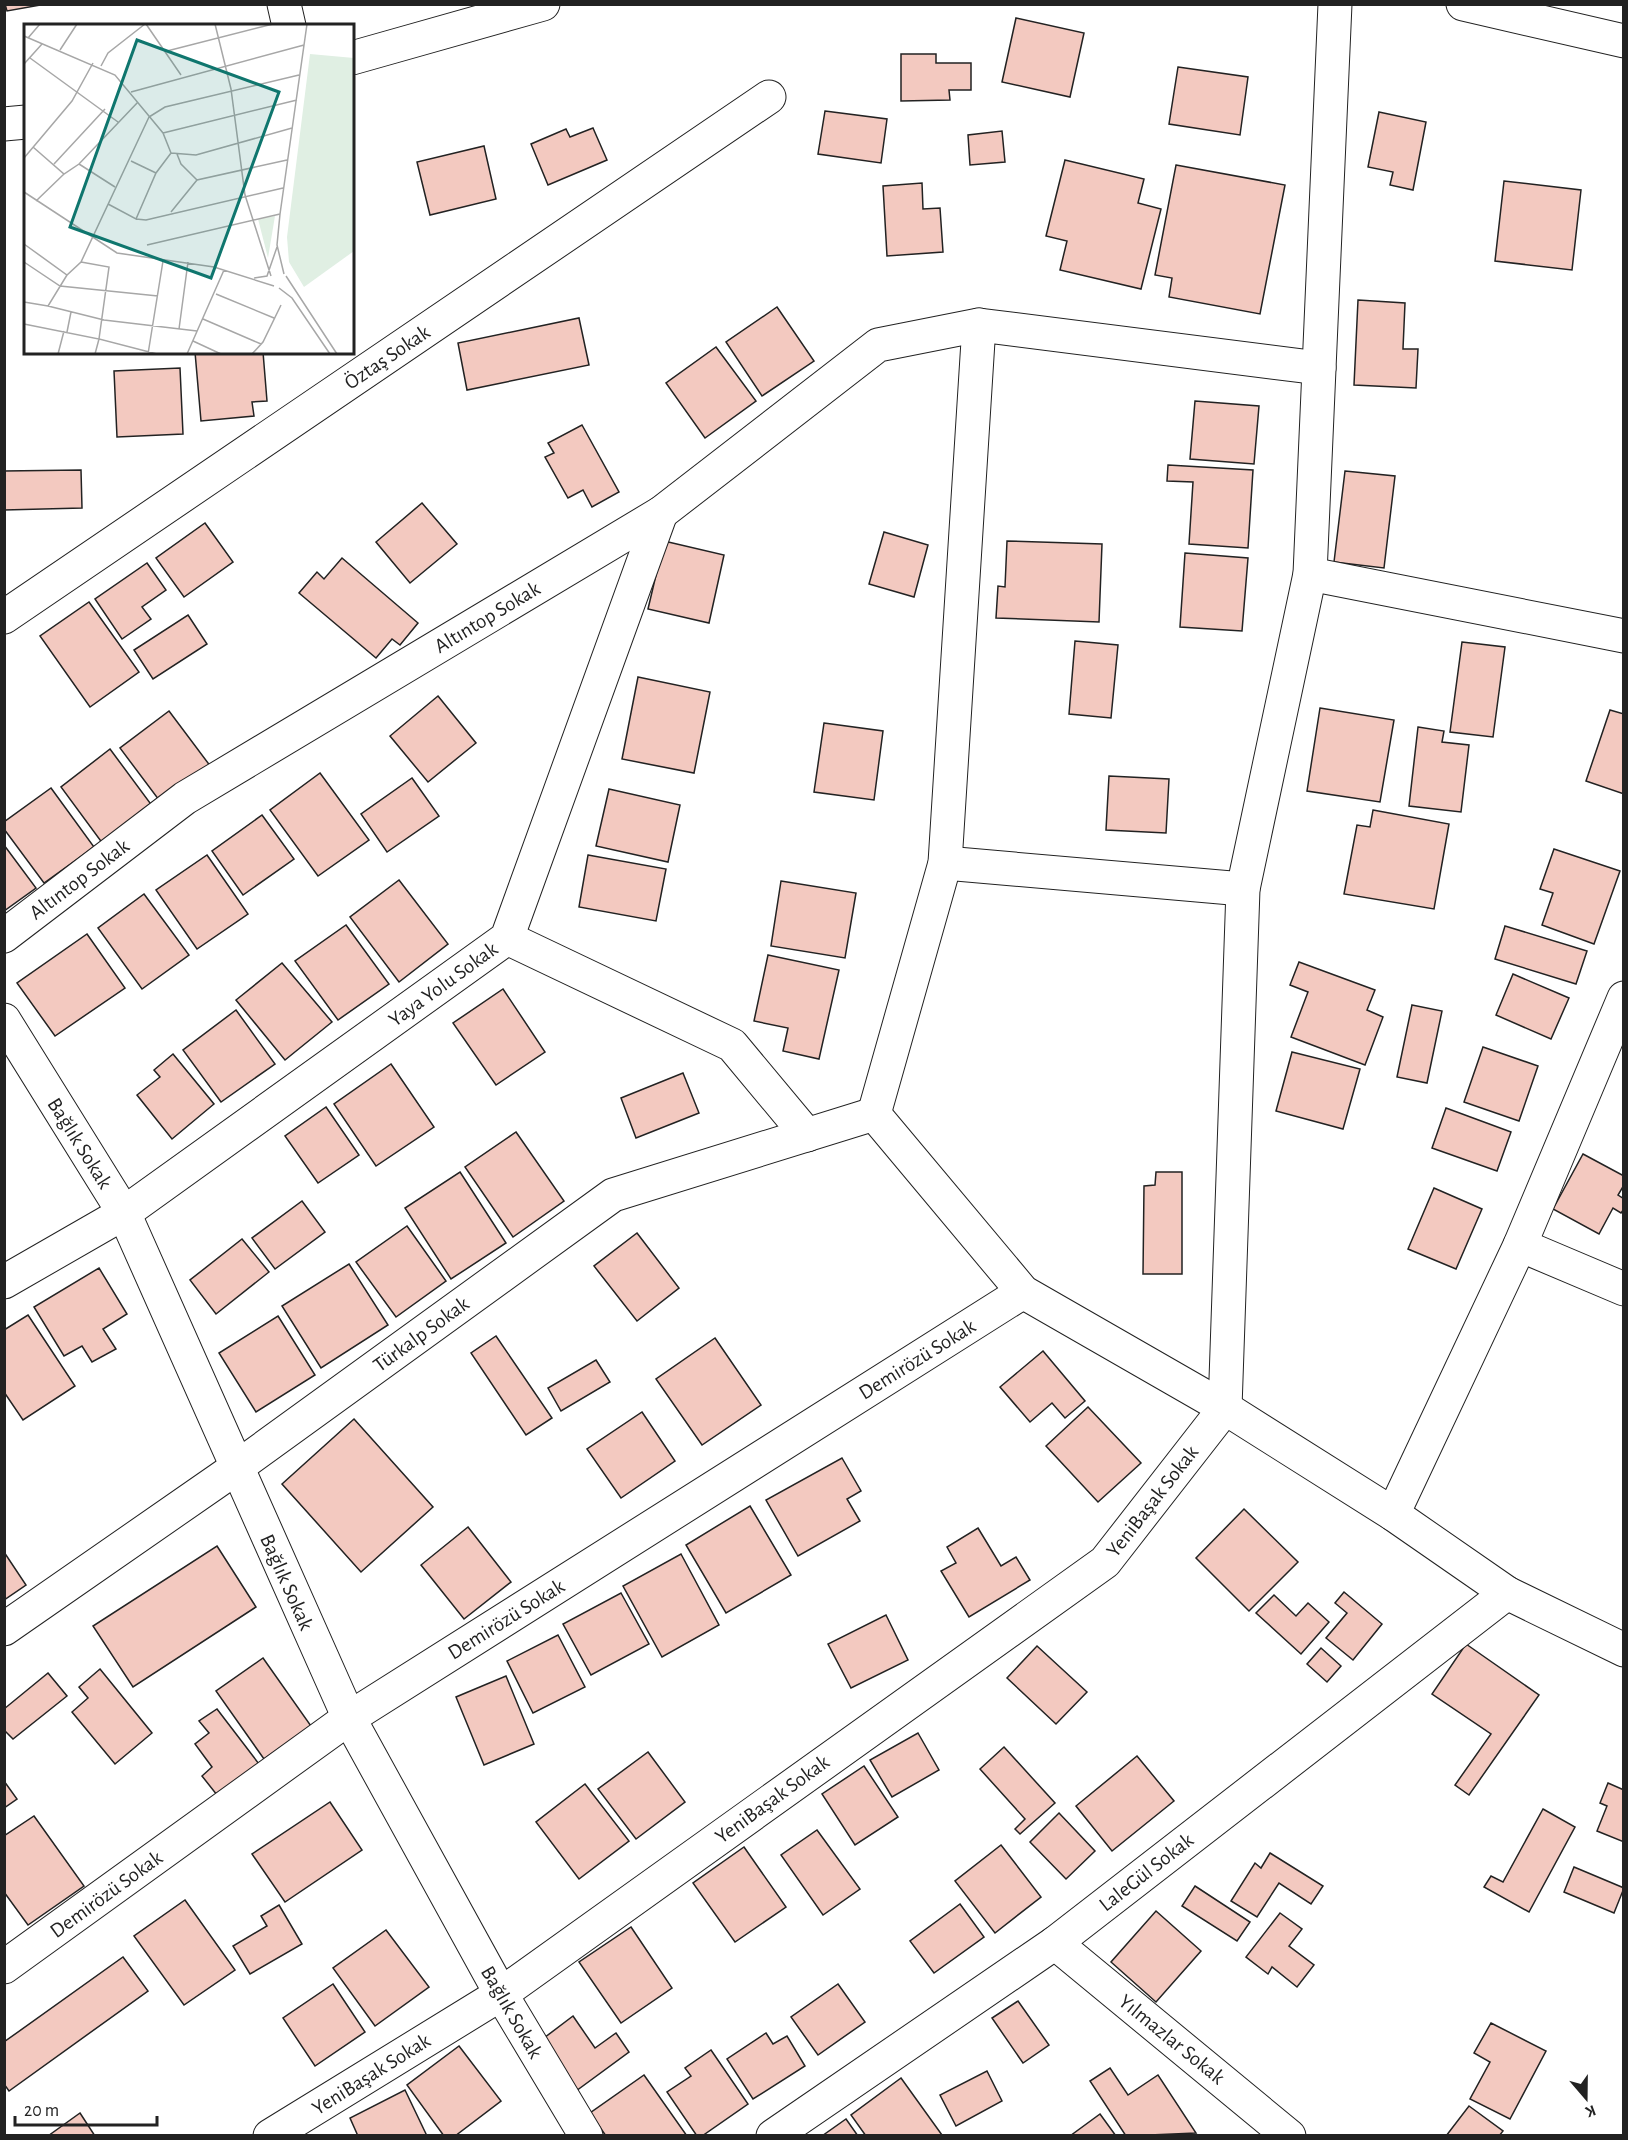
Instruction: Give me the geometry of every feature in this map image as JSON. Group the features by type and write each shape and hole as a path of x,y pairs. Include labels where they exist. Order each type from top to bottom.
{"street":[{"path":"284,4 289,24"},
{"path":"354,57 543,4"},
{"path":"1225,1408 1243,889 1310,574 1335,4"},
{"path":"1463,4 1623,41"},
{"name":"Öztaş Sokak","path":"4,617 769,97"},
{"path":"4,124 24,122"},
{"path":"979,325 945,863 873,1114 1023,1292 1225,1408 1393,1514 1507,1593 1623,1650"},
{"name":"Altıntop Sokak","path":"4,936 185,798 661,513 878,345 979,325 1319,368"},
{"name":"Yaya Yolu Sokak","path":"4,1281 124,1213 507,938 661,513"},
{"path":"1310,574 1623,636"},
{"path":"945,863 1243,889"},
{"path":"507,938 732,1045 807,1135"},
{"path":"1393,1514 1520,1245 1623,998"},
{"name":"Bağlık Sokak","path":"4,1020 124,1213 349,1718 501,1994 586,2136"},
{"name":"Türkalp Sokak","path":"4,1629 236,1468 613,1195 873,1114"},
{"path":"1520,1245 1623,1289"},
{"name":"Demirözü Sokak","path":"4,1967 349,1718 1023,1292"},
{"name":"YeniBaşak Sokak","path":"270,2136 501,1994 1105,1562 1225,1408"},
{"name":"LaleGül Sokak","path":"773,2136 1055,1943 1507,1593"},
{"name":"Yılmazlar Sokak","path":"1055,1943 1289,2136"}],"building":[{"path":"5,4 46,4 7,11"},
{"path":"1016,18 1084,33 1070,97 1002,82"},
{"path":"901,54 936,54 936,63 971,63 971,90 949,90 950,100 901,101"},
{"path":"1178,67 1248,77 1240,135 1169,124"},
{"path":"825,111 887,119 881,163 818,154"},
{"path":"1379,112 1426,122 1413,190 1390,185 1393,172 1368,167"},
{"path":"593,128 607,160 548,185 531,144 566,129 570,137"},
{"path":"1002,131 1005,162 970,165 968,135"},
{"path":"484,146 496,199 430,215 417,162"},
{"path":"1065,160 1144,179 1138,203 1161,209 1141,289 1060,270 1067,241 1046,236"},
{"path":"1176,165 1285,185 1260,314 1169,297 1172,278 1155,275"},
{"path":"1504,181 1581,190 1572,270 1495,261"},
{"path":"922,183 923,209 940,208 943,252 887,256 883,186"},
{"path":"1358,300 1405,303 1403,349 1418,349 1416,388 1354,385"},
{"path":"777,307 814,361 762,396 726,342"},
{"path":"579,318 589,365 467,390 458,343"},
{"path":"716,347 756,401 705,438 666,383"},
{"path":"195,354 263,354 267,401 252,402 254,416 201,421"},
{"path":"180,368 183,434 117,437 114,371"},
{"path":"1195,401 1259,406 1254,464 1190,459"},
{"path":"582,425 619,492 592,507 583,490 568,498 545,457 554,453 548,443"},
{"path":"1168,465 1253,470 1248,548 1189,544 1193,482 1167,481"},
{"path":"81,470 82,508 4,510 4,471"},
{"path":"1345,471 1395,476 1384,568 1334,562"},
{"path":"422,503 457,544 410,583 376,542"},
{"path":"205,523 233,562 184,597 156,558"},
{"path":"884,532 928,545 914,597 869,584"},
{"path":"664,541 724,555 709,623 648,609"},
{"path":"1007,541 1102,544 1099,622 996,618 998,586 1005,587"},
{"path":"1185,553 1248,558 1242,631 1180,627"},
{"path":"342,558 418,623 400,645 392,639 376,658 299,593 317,572 324,579"},
{"path":"147,563 166,590 142,607 151,619 122,639 95,599"},
{"path":"89,602 139,672 90,707 40,636"},
{"path":"188,615 207,644 153,679 134,650"},
{"path":"1075,641 1118,645 1111,718 1069,714"},
{"path":"1462,642 1505,647 1493,737 1450,732"},
{"path":"638,677 710,692 694,773 622,759"},
{"path":"438,696 476,743 428,782 390,736"},
{"path":"1320,708 1394,720 1380,802 1307,791"},
{"path":"1610,710 1624,714 1624,794 1586,781"},
{"path":"169,711 211,767 162,804 120,748"},
{"path":"824,723 883,731 874,800 814,792"},
{"path":"1418,727 1444,731 1442,742 1469,745 1461,812 1409,806"},
{"path":"110,749 153,807 103,844 61,787"},
{"path":"320,773 369,840 318,876 270,810"},
{"path":"1109,776 1169,779 1166,833 1106,830"},
{"path":"412,778 439,816 387,852 361,814"},
{"path":"51,788 94,847 44,883 4,829 4,822"},
{"path":"609,789 680,805 668,862 596,846"},
{"path":"1373,810 1449,824 1434,909 1344,894 1357,825 1370,827"},
{"path":"262,815 294,859 243,895 212,851"},
{"path":"4,845 36,888 4,911"},
{"path":"1554,849 1620,871 1594,944 1542,925 1553,893 1540,889"},
{"path":"207,855 248,914 197,949 156,890"},
{"path":"588,855 666,869 656,921 579,907"},
{"path":"399,880 448,944 399,982 350,917"},
{"path":"781,881 856,893 845,958 771,946"},
{"path":"144,894 189,955 142,989 98,928"},
{"path":"346,925 389,984 338,1020 295,961"},
{"path":"1505,926 1587,951 1576,984 1495,959"},
{"path":"87,934 125,988 55,1036 17,983"},
{"path":"768,955 839,970 819,1059 783,1051 788,1028 754,1021"},
{"path":"1299,962 1375,990 1367,1010 1383,1017 1365,1065 1291,1037 1308,992 1290,985"},
{"path":"282,963 332,1022 285,1060 236,1000"},
{"path":"1513,974 1569,998 1551,1039 1496,1015"},
{"path":"503,989 545,1052 496,1085 453,1023"},
{"path":"1412,1005 1442,1011 1427,1083 1397,1077"},
{"path":"236,1010 275,1064 221,1102 183,1050"},
{"path":"1483,1047 1538,1066 1519,1121 1464,1102"},
{"path":"1292,1052 1360,1069 1343,1129 1276,1111"},
{"path":"173,1054 214,1104 172,1139 137,1095 160,1077 154,1070"},
{"path":"391,1064 434,1127 376,1166 334,1104"},
{"path":"683,1073 699,1113 636,1138 621,1098"},
{"path":"326,1107 359,1155 318,1183 285,1136"},
{"path":"1446,1108 1511,1132 1497,1171 1432,1148"},
{"path":"516,1132 564,1201 513,1237 465,1167"},
{"path":"1583,1154 1624,1176 1624,1185 1618,1195 1624,1199 1624,1209 1621,1213 1613,1208 1599,1234 1553,1209"},
{"path":"460,1172 506,1243 451,1279 405,1208"},
{"path":"1156,1172 1182,1172 1182,1274 1143,1274 1144,1186 1155,1185"},
{"path":"1434,1188 1482,1209 1456,1269 1408,1249"},
{"path":"302,1201 325,1232 275,1269 252,1238"},
{"path":"407,1226 446,1281 396,1317 356,1262"},
{"path":"637,1233 679,1288 637,1321 594,1266"},
{"path":"242,1239 269,1272 216,1314 190,1280"},
{"path":"349,1264 388,1325 321,1368 282,1306"},
{"path":"99,1268 127,1314 103,1329 116,1349 92,1362 82,1346 64,1356 34,1307"},
{"path":"28,1315 75,1386 23,1420 4,1392 4,1330"},
{"path":"278,1316 315,1375 256,1412 219,1353"},
{"path":"496,1336 552,1418 526,1435 471,1353"},
{"path":"715,1338 761,1405 702,1445 656,1379"},
{"path":"1043,1351 1085,1401 1065,1418 1052,1403 1030,1422 1000,1387"},
{"path":"596,1360 610,1382 561,1411 548,1388"},
{"path":"1088,1407 1141,1463 1098,1502 1046,1446"},
{"path":"642,1412 675,1461 621,1498 587,1449"},
{"path":"354,1419 433,1507 361,1572 282,1484"},
{"path":"842,1458 861,1491 847,1499 860,1521 798,1556 766,1500"},
{"path":"750,1506 791,1575 726,1613 686,1545"},
{"path":"1244,1509 1298,1562 1249,1611 1196,1558"},
{"path":"468,1527 511,1582 464,1619 421,1565"},
{"path":"978,1528 1001,1566 1016,1557 1030,1580 969,1617 941,1571 956,1563 947,1547"},
{"path":"217,1546 256,1607 133,1687 93,1626"},
{"path":"4,1552 26,1585 4,1600"},
{"path":"681,1554 719,1625 662,1657 623,1586"},
{"path":"1344,1592 1382,1624 1353,1660 1326,1638 1347,1613 1335,1603"},
{"path":"621,1593 649,1644 591,1675 563,1624"},
{"path":"1274,1595 1296,1616 1308,1603 1329,1622 1301,1654 1256,1613"},
{"path":"886,1615 908,1660 851,1688 828,1644"},
{"path":"558,1635 585,1687 533,1713 507,1661"},
{"path":"1466,1644 1539,1695 1469,1795 1455,1785 1491,1734 1432,1694"},
{"path":"1037,1646 1087,1692 1056,1724 1007,1678"},
{"path":"1321,1648 1341,1666 1327,1682 1307,1664"},
{"path":"263,1658 311,1726 264,1759 216,1691"},
{"path":"100,1669 152,1733 115,1764 72,1712 88,1698 79,1687"},
{"path":"48,1673 67,1696 13,1739 4,1730 4,1709"},
{"path":"506,1676 534,1744 484,1765 456,1697"},
{"path":"217,1709 259,1764 217,1795 202,1776 212,1767 195,1744 209,1733 199,1721"},
{"path":"918,1733 939,1770 892,1797 870,1760"},
{"path":"1004,1747 1055,1803 1020,1834 1015,1829 1025,1819 980,1769"},
{"path":"648,1752 685,1802 636,1839 598,1789"},
{"path":"1137,1756 1174,1801 1112,1851 1076,1806"},
{"path":"864,1766 898,1817 855,1845 822,1794"},
{"path":"4,1781 17,1799 4,1808"},
{"path":"1608,1783 1624,1790 1624,1842 1597,1831 1607,1806 1600,1803"},
{"path":"585,1784 629,1841 579,1879 536,1822"},
{"path":"330,1802 362,1850 285,1902 252,1854"},
{"path":"1543,1809 1575,1827 1529,1912 1484,1887 1491,1876 1503,1882"},
{"path":"1059,1813 1095,1851 1066,1879 1030,1842"},
{"path":"34,1816 84,1886 28,1925 4,1892 4,1836"},
{"path":"817,1830 860,1889 823,1915 781,1855"},
{"path":"1001,1845 1041,1897 995,1933 955,1881"},
{"path":"744,1847 786,1907 735,1942 693,1883"},
{"path":"1270,1853 1323,1886 1311,1904 1279,1883 1257,1917 1231,1901 1255,1863 1261,1868"},
{"path":"1574,1867 1624,1888 1614,1913 1564,1892"},
{"path":"1195,1886 1250,1922 1237,1941 1182,1906"},
{"path":"185,1900 235,1970 184,2005 134,1936"},
{"path":"960,1904 984,1937 934,1973 910,1941"},
{"path":"279,1905 302,1944 250,1974 233,1946 267,1926 261,1916"},
{"path":"1156,1911 1201,1951 1156,2002 1111,1962"},
{"path":"1280,1913 1302,1929 1289,1946 1314,1965 1297,1987 1272,1967 1268,1974 1246,1957"},
{"path":"631,1927 672,1988 621,2023 579,1962"},
{"path":"386,1930 429,1987 375,2026 333,1968"},
{"path":"123,1957 148,1991 9,2091 4,2084 4,2042"},
{"path":"333,1984 365,2032 315,2066 283,2018"},
{"path":"838,1984 865,2022 818,2055 791,2017"},
{"path":"1018,2001 1049,2045 1023,2063 992,2018"},
{"path":"573,2016 595,2048 616,2033 629,2052 576,2091 540,2041"},
{"path":"1491,2023 1546,2051 1510,2119 1470,2099 1490,2062 1474,2053"},
{"path":"766,2033 773,2044 787,2036 805,2066 753,2099 727,2059"},
{"path":"459,2046 501,2101 455,2136 444,2136 407,2085"},
{"path":"711,2050 748,2104 702,2136 697,2136 667,2092 691,2076 685,2068"},
{"path":"1110,2068 1128,2095 1158,2075 1196,2133 1126,2136 1090,2081"},
{"path":"987,2071 1002,2101 956,2126 940,2095"},
{"path":"644,2075 687,2136 606,2136 590,2113"},
{"path":"901,2078 942,2136 866,2136 851,2115"},
{"path":"405,2090 427,2136 358,2136 350,2118"},
{"path":"1469,2106 1503,2131 1499,2136 1446,2136"},
{"path":"80,2113 95,2136 48,2136"},
{"path":"1100,2114 1116,2136 1070,2136"},
{"path":"846,2119 858,2136 822,2136"}]}
